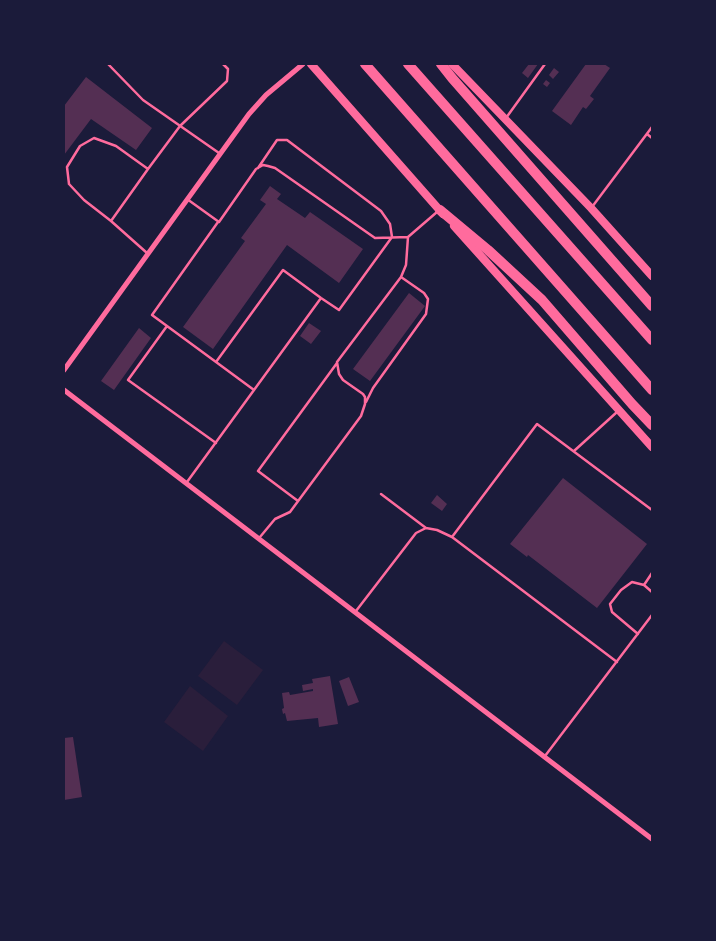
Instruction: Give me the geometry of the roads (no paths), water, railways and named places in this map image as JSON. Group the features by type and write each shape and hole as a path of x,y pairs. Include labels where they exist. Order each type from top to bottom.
{"highway":[{"path":"365,64 652,390"},
{"path":"408,64 652,340"},
{"path":"441,64 652,306"},
{"path":"440,210 488,250 542,300 632,404 652,424"}],"main road":[{"path":"311,64 652,447"},
{"path":"452,64 591,208 652,276"}],"street":[{"path":"64,370 220,153 260,101 303,64"},
{"path":"64,390 652,839"}],"lane":[{"path":"108,64 142,100 220,153"},
{"path":"111,221 180,126 227,81 228,69 223,64"},
{"path":"505,119 545,64"},
{"path":"591,208 652,127"},
{"path":"647,134 652,138"},
{"path":"148,169 116,146 94,138 80,146 67,167 69,184 84,200 148,253"},
{"path":"216,362 282,270 339,310 392,237 390,224 381,211 287,140 278,140 152,315 254,390"},
{"path":"256,169 263,165 275,168 374,238 408,237 440,210"},
{"path":"187,199 219,222"},
{"path":"298,501 258,472 401,277 406,265 408,237"},
{"path":"259,539 274,519 290,512 360,416 373,388 426,314 428,299 424,293 401,277"},
{"path":"187,484 321,298"},
{"path":"168,326 128,380 216,443"},
{"path":"337,362 338,374 342,380 363,394 365,403"},
{"path":"574,451 618,411"},
{"path":"452,537 537,424 652,510"},
{"path":"381,494 426,528 437,530 452,537 617,662"},
{"path":"355,612 411,538 426,528"},
{"path":"644,585 652,573"},
{"path":"638,634 612,612 610,604 621,590 632,582 644,585 652,592"},
{"path":"544,757 652,615"}]}
